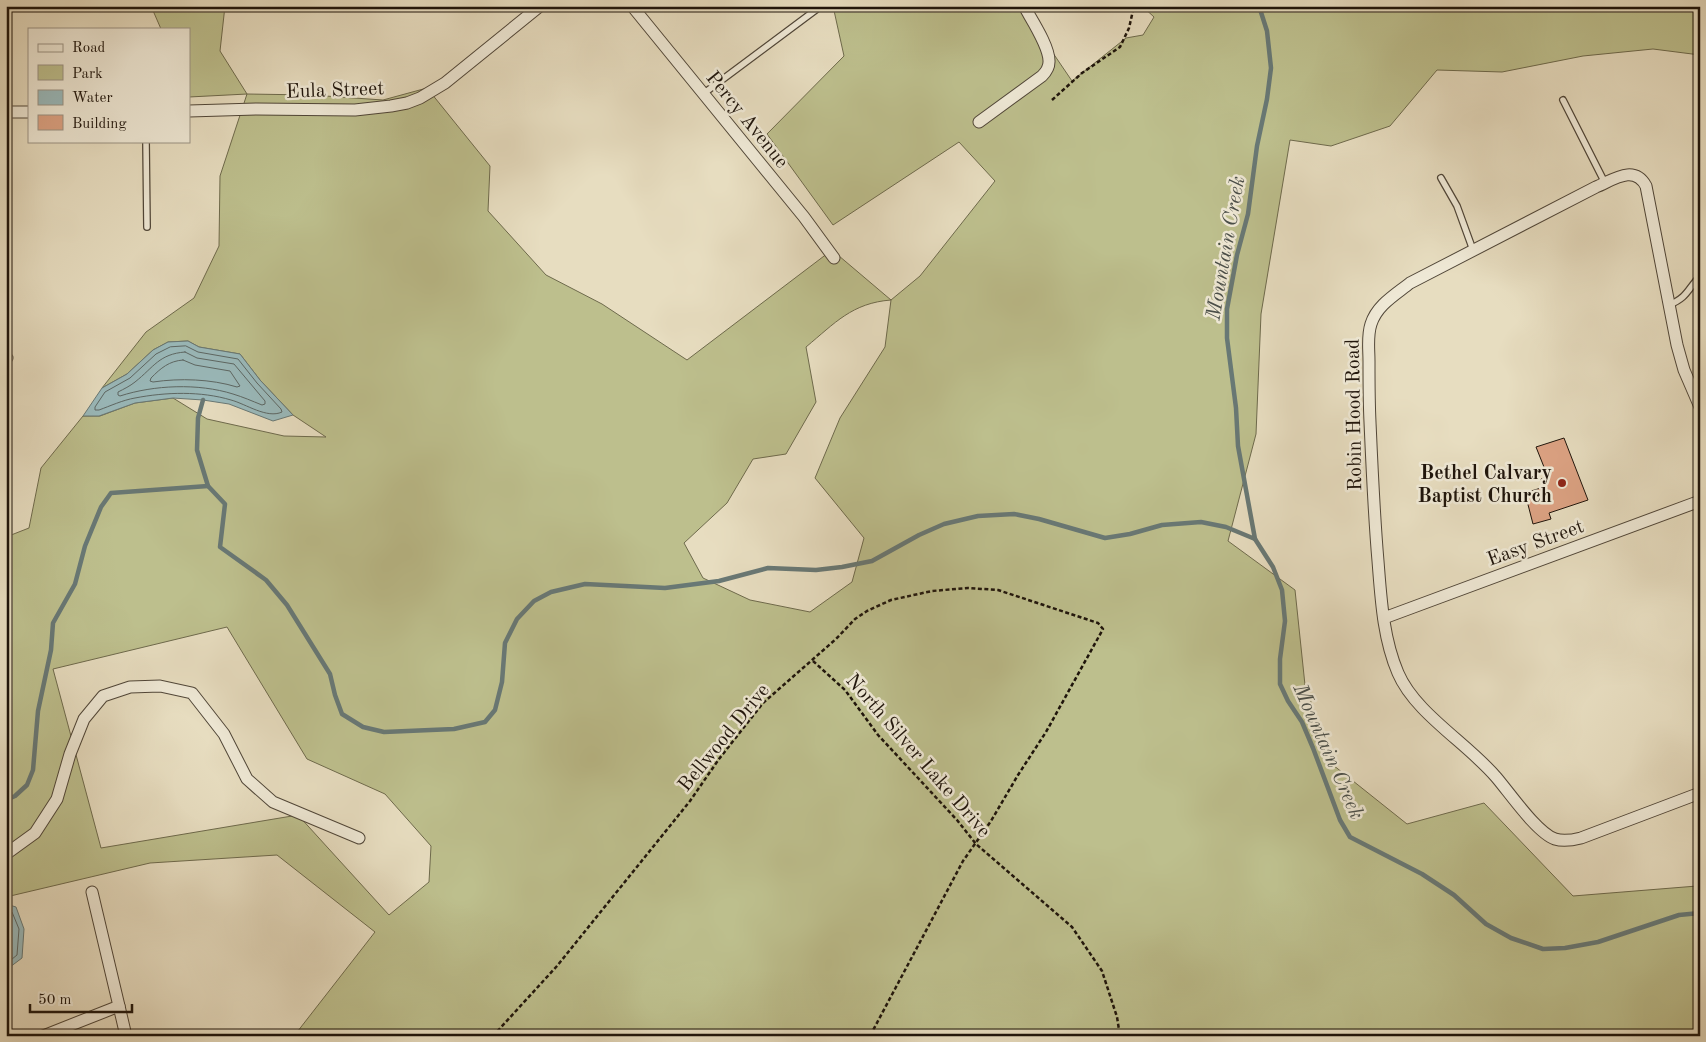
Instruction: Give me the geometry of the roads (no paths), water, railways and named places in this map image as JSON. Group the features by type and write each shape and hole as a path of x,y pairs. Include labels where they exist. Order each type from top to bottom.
{"street":[{"name":"Eula Street","path":"190,111 256,109 355,110 383,108 407,103 420,98 445,83 540,6"},
{"name":"Percy Avenue","path":"632,6 804,217 834,258"},
{"path":"979,122 1042,76 1047,70 1049,63 1047,51 1024,6"},
{"path":"6,112 28,112"},
{"name":"Robin Hood Road","path":"1700,407 1684,370 1668,305 1646,186 1642,179 1632,174 1606,183 1410,284 1387,300 1378,311 1371,325 1368,337 1374,509 1384,618 1390,650 1398,673 1407,689 1421,705 1494,774 1526,814 1550,837 1562,841 1581,838 1700,794"},
{"name":"Easy Street","path":"1384,618 1700,501"},
{"path":"6,854 35,833 57,798 70,754 84,718 103,696 130,687 160,686 192,693 224,734 247,779 273,802 359,838"},
{"path":"92,892 126,1036"},
{"path":"43,1036 119,1006"}],"lane":[{"path":"703,94 821,6"},
{"path":"1563,100 1606,183"},
{"path":"146,142 147,227"},
{"path":"1441,178 1457,206 1473,250"},
{"path":"1668,305 1680,300 1689,292 1700,276"}],"water":[{"path":"188,341 199,347 240,354 260,380 293,415 273,421 229,404 173,398 135,403 99,416 83,416 102,388 127,374 153,350 168,342"},
{"path":"6,904 16,907 24,929 22,958 6,970"}],"waterway":[{"name":"Mountain Creek","path":"1259,6 1267,31 1271,68 1267,99 1257,146 1248,214 1237,255 1227,309 1227,338 1236,408 1238,446 1255,539 1273,567 1282,590 1285,621 1280,659 1280,684 1288,701 1302,722 1340,820 1350,837 1422,874 1454,895 1486,924 1511,938 1543,949 1565,948 1598,942 1679,915 1700,913"},
{"path":"203,400 198,418 197,450 208,486 225,504 220,547 266,580 287,605 330,674 342,714 363,727 384,732 454,729 485,722 495,710 502,682 505,643 517,619 534,601 551,592 585,584 665,588 719,581 768,568 816,570 842,567 872,561 919,535 944,524 978,516 1014,514 1039,519 1105,538 1130,534 1162,525 1201,522 1226,527 1255,539"},
{"path":"6,800 15,796 27,785 33,770 38,711 51,650 53,623 75,584 85,546 101,507 111,493 208,486"}],"place":[{"name":"Bethel Calvary Baptist Church","path":"1562,483"}]}
